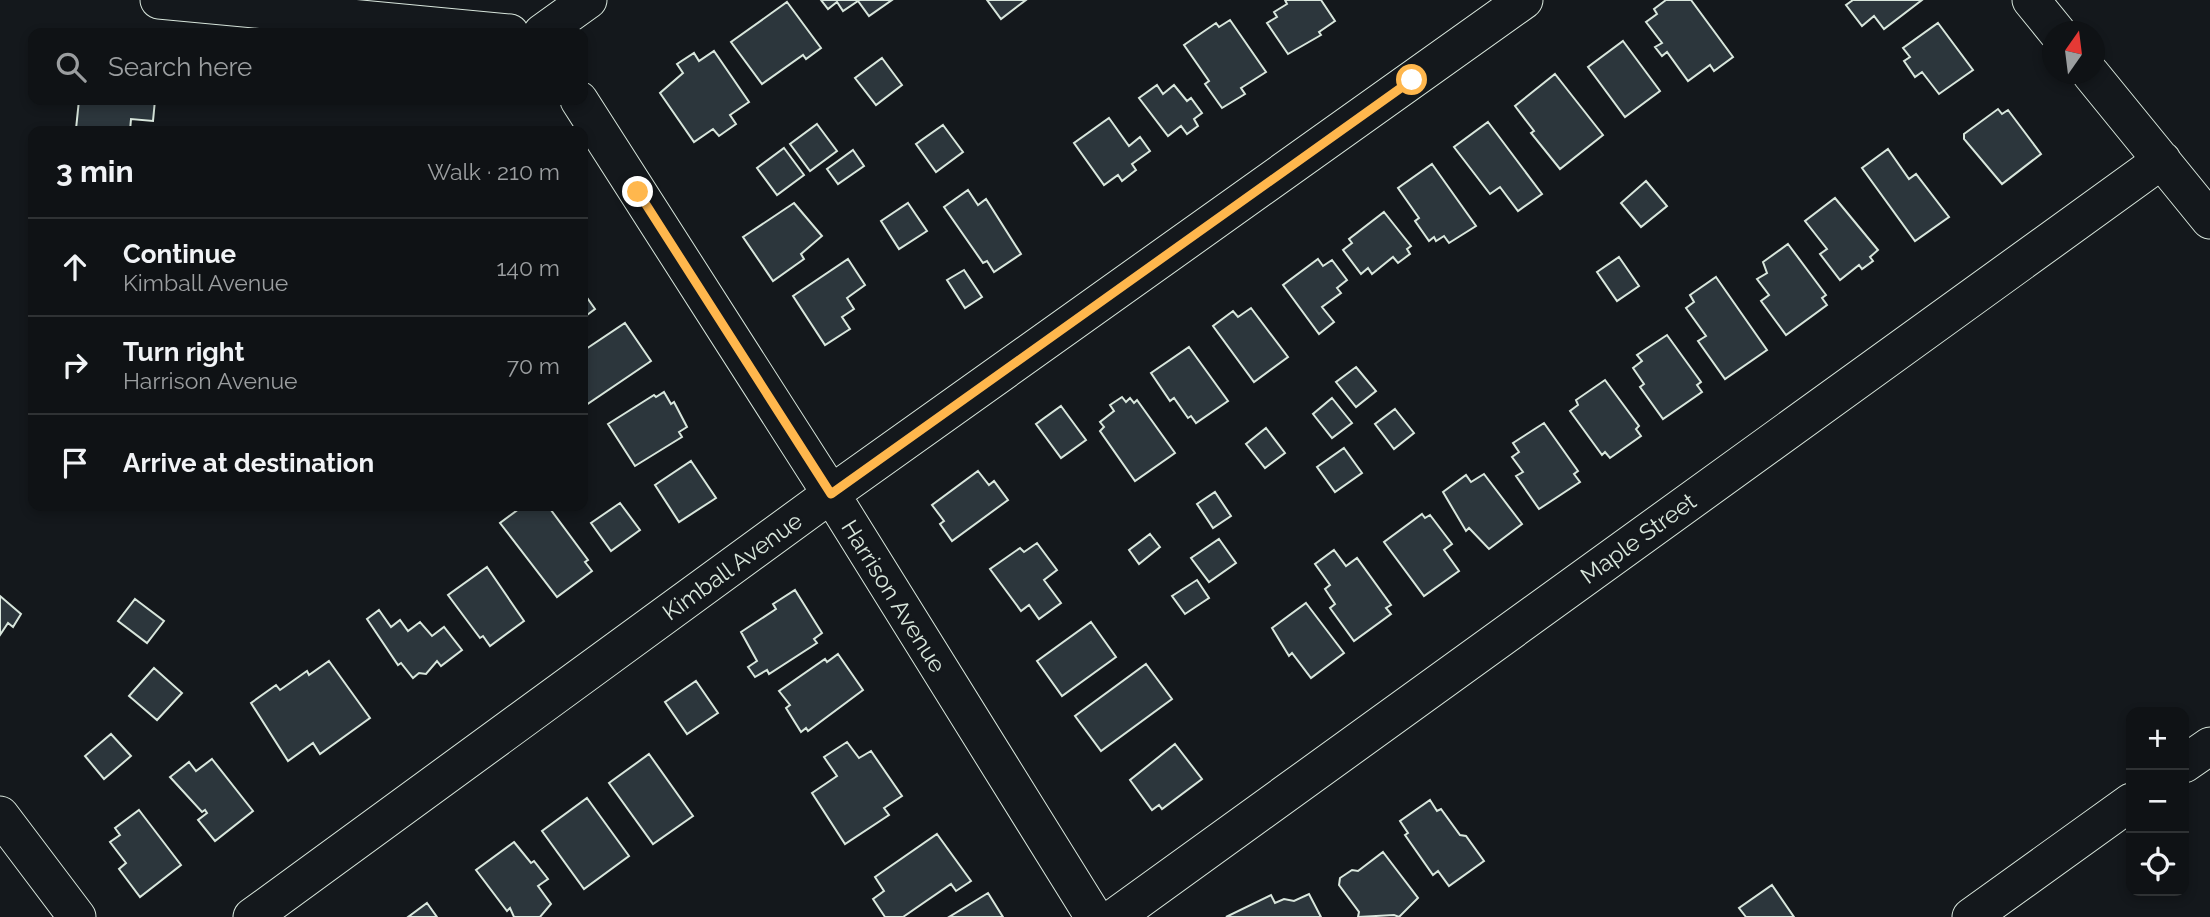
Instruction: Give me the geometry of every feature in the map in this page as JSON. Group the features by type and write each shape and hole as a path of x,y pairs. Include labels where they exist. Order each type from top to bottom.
{"street":[{"path":"159,0 457,28"},
{"path":"540,28 541,0"},
{"path":"547,28 588,0"},
{"name":"Kimball Avenue","path":"253,917 831,494 1524,0"},
{"path":"2031,0 2048,21"},
{"path":"2099,84 2210,220"},
{"name":"Harrison Avenue","path":"582,105 831,494 1094,917"},
{"name":"Maple Street","path":"1115,917 2162,160"},
{"path":"2189,761 2210,746"},
{"path":"1971,917 2126,806"},
{"path":"0,815 77,917"}],"building":[{"path":"821,0 892,0 869,16 858,1 843,11 837,2 828,9"},
{"path":"987,0 1026,0 1001,19"},
{"path":"1285,0 1321,0 1335,21 1319,32 1321,35 1288,54 1267,23 1277,17 1274,12 1287,4"},
{"path":"1666,0 1691,0 1733,57 1714,71 1710,65 1688,81 1667,52 1662,56 1655,47 1662,43 1646,22 1657,14 1654,9"},
{"path":"1853,0 1922,0 1884,29 1874,16 1862,26 1846,5"},
{"path":"787,2 821,48 806,59 803,55 762,84 731,42"},
{"path":"1230,20 1266,72 1241,88 1245,94 1222,108 1205,84 1209,81 1184,45 1216,23 1219,27"},
{"path":"1938,23 1973,70 1939,94 1922,72 1915,77 1904,61 1910,57 1903,48"},
{"path":"1623,41 1660,91 1625,117 1588,67"},
{"path":"714,51 749,102 730,115 736,124 719,136 713,129 694,142 660,93 683,73 677,64 694,53 699,61"},
{"path":"882,58 902,85 876,105 855,78"},
{"path":"1555,74 1603,135 1560,169 1531,133 1534,131 1515,106"},
{"path":"1157,85 1163,94 1174,85 1187,101 1191,98 1202,113 1194,119 1198,126 1187,134 1181,126 1168,136 1139,98"},
{"path":"78,105 155,105 153,121 131,119 130,126 76,126"},
{"path":"1998,109 2002,114 2008,110 2041,154 2002,184 1964,139 1964,134"},
{"path":"1109,118 1129,146 1140,137 1150,151 1132,164 1136,170 1122,181 1118,175 1104,185 1074,143"},
{"path":"1488,122 1542,194 1518,211 1500,187 1490,194 1454,147"},
{"path":"817,124 837,151 810,171 790,144"},
{"path":"943,125 963,152 936,172 916,144"},
{"path":"784,148 804,175 777,195 757,168"},
{"path":"1888,149 1909,179 1916,174 1949,217 1915,241 1862,168"},
{"path":"853,150 864,166 838,184 827,169"},
{"path":"1432,164 1476,226 1449,243 1444,236 1436,241 1434,237 1429,241 1415,221 1419,218 1398,188"},
{"path":"1646,181 1667,206 1641,227 1621,203"},
{"path":"968,190 978,205 986,199 1021,254 994,272 987,261 983,263 944,207"},
{"path":"1835,198 1878,250 1870,257 1873,261 1862,269 1859,265 1840,280 1820,254 1827,249 1805,221"},
{"path":"794,203 822,236 801,254 804,259 773,281 743,237"},
{"path":"908,203 927,231 899,249 881,221"},
{"path":"1384,212 1411,246 1407,249 1410,254 1398,263 1393,257 1372,274 1368,268 1361,274 1343,250 1352,243 1349,239"},
{"path":"1788,244 1826,295 1822,298 1827,305 1786,335 1761,301 1769,295 1757,279 1767,273 1763,262"},
{"path":"1619,257 1639,286 1617,301 1597,272"},
{"path":"848,259 865,285 847,298 854,309 842,317 850,329 825,345 793,296"},
{"path":"1318,259 1323,266 1332,260 1347,280 1337,288 1341,293 1322,307 1334,322 1319,334 1283,285"},
{"path":"964,270 982,297 965,308 947,280"},
{"path":"1716,277 1767,350 1725,379 1698,341 1706,336 1686,308 1694,302 1690,295"},
{"path":"588,299 595,309 588,314"},
{"path":"1251,308 1288,357 1254,382 1213,326 1233,311 1238,317"},
{"path":"625,323 651,361 588,404 588,348"},
{"path":"1667,335 1701,382 1697,385 1702,392 1663,419 1640,387 1644,384 1633,368 1642,361 1637,355"},
{"path":"1189,347 1228,401 1196,423 1191,416 1188,418 1174,398 1170,401 1151,373"},
{"path":"1356,367 1376,391 1356,407 1336,382"},
{"path":"1605,380 1639,426 1636,429 1641,436 1610,458 1605,452 1602,455 1570,411 1578,405 1576,400"},
{"path":"664,392 671,404 674,402 687,427 679,432 682,437 635,466 608,424 654,395 656,397"},
{"path":"1122,397 1126,402 1130,398 1134,403 1137,400 1175,453 1135,481 1100,431 1104,427 1100,422 1114,411 1110,405"},
{"path":"1332,398 1352,423 1332,438 1313,414"},
{"path":"1061,406 1086,440 1061,458 1036,424"},
{"path":"1395,409 1414,433 1394,449 1375,424"},
{"path":"1544,423 1578,471 1574,474 1580,482 1539,509 1516,476 1523,472 1512,457 1519,452 1513,443"},
{"path":"1266,428 1285,453 1265,468 1246,444"},
{"path":"1344,448 1362,473 1335,492 1317,467"},
{"path":"691,461 716,498 679,522 655,485"},
{"path":"978,471 989,485 994,481 1008,500 952,541 940,524 944,521 932,505"},
{"path":"1484,474 1522,524 1489,549 1469,528 1466,531 1443,492 1466,475 1471,482"},
{"path":"1215,492 1231,516 1213,528 1197,504"},
{"path":"620,503 640,530 611,551 591,523"},
{"path":"516,511 552,511 588,560 585,562 592,571 557,597 500,523"},
{"path":"1422,514 1425,518 1430,515 1452,544 1444,550 1459,571 1424,596 1384,542"},
{"path":"1150,534 1160,547 1139,564 1129,550"},
{"path":"1219,539 1236,563 1209,582 1191,558"},
{"path":"1037,543 1057,570 1044,580 1061,603 1039,619 1029,605 1021,611 990,569 1020,548 1024,552"},
{"path":"1334,550 1346,566 1357,558 1391,605 1386,608 1391,614 1354,641 1330,608 1335,604 1325,589 1330,585 1315,564"},
{"path":"487,567 524,621 490,646 483,636 480,638 448,595"},
{"path":"1197,580 1209,598 1185,614 1172,596"},
{"path":"795,590 822,633 814,639 817,643 769,674 767,670 755,677 748,667 757,661 741,632 776,609 773,604"},
{"path":"0,596 21,614 13,627 8,623 0,635"},
{"path":"135,599 164,621 147,643 118,621"},
{"path":"1306,603 1344,653 1311,678 1292,653 1289,656 1272,628"},
{"path":"379,610 391,627 400,620 408,631 420,622 432,636 444,627 462,650 441,666 437,661 426,674 419,673 413,678 401,663 398,665 367,619"},
{"path":"1091,622 1116,657 1062,696 1037,661"},
{"path":"838,654 863,690 808,731 806,728 801,732 786,708 790,705 779,691 825,659 827,662"},
{"path":"329,661 370,718 320,754 313,743 288,761 251,703 276,685 280,690 307,671 309,675"},
{"path":"1146,664 1172,699 1101,751 1075,716"},
{"path":"154,668 182,693 157,720 129,696"},
{"path":"696,681 718,713 687,734 665,702"},
{"path":"111,734 131,756 104,779 85,756"},
{"path":"847,742 859,758 871,751 902,796 884,808 889,815 845,844 812,793 837,776 824,757"},
{"path":"1175,744 1202,779 1162,809 1159,805 1152,810 1130,780"},
{"path":"649,754 693,816 653,844 609,783"},
{"path":"212,759 253,811 215,841 198,820 207,813 205,810 202,812 170,777 189,762 196,771"},
{"path":"587,798 629,856 584,889 542,831"},
{"path":"1430,800 1437,811 1441,809 1460,835 1466,836 1484,861 1449,886 1438,871 1433,875 1405,835 1408,833 1400,821"},
{"path":"139,810 181,865 140,897 119,869 126,863 110,842 120,835 115,828"},
{"path":"937,834 971,881 956,891 951,884 903,917 885,917 873,899 884,891 875,877"},
{"path":"514,842 548,879 538,886 551,904 540,917 514,917 510,908 507,911 476,870"},
{"path":"1383,852 1418,898 1399,917 1358,917 1359,912 1339,885 1340,878 1352,870 1358,871"},
{"path":"1772,885 1794,917 1746,917 1739,908"},
{"path":"988,893 1003,917 949,917"},
{"path":"1309,894 1321,917 1226,917 1271,895 1275,903 1284,899 1294,901"},
{"path":"427,903 437,917 408,917"}],"route":[{"path":"638,192 831,494 1412,80"}]}
